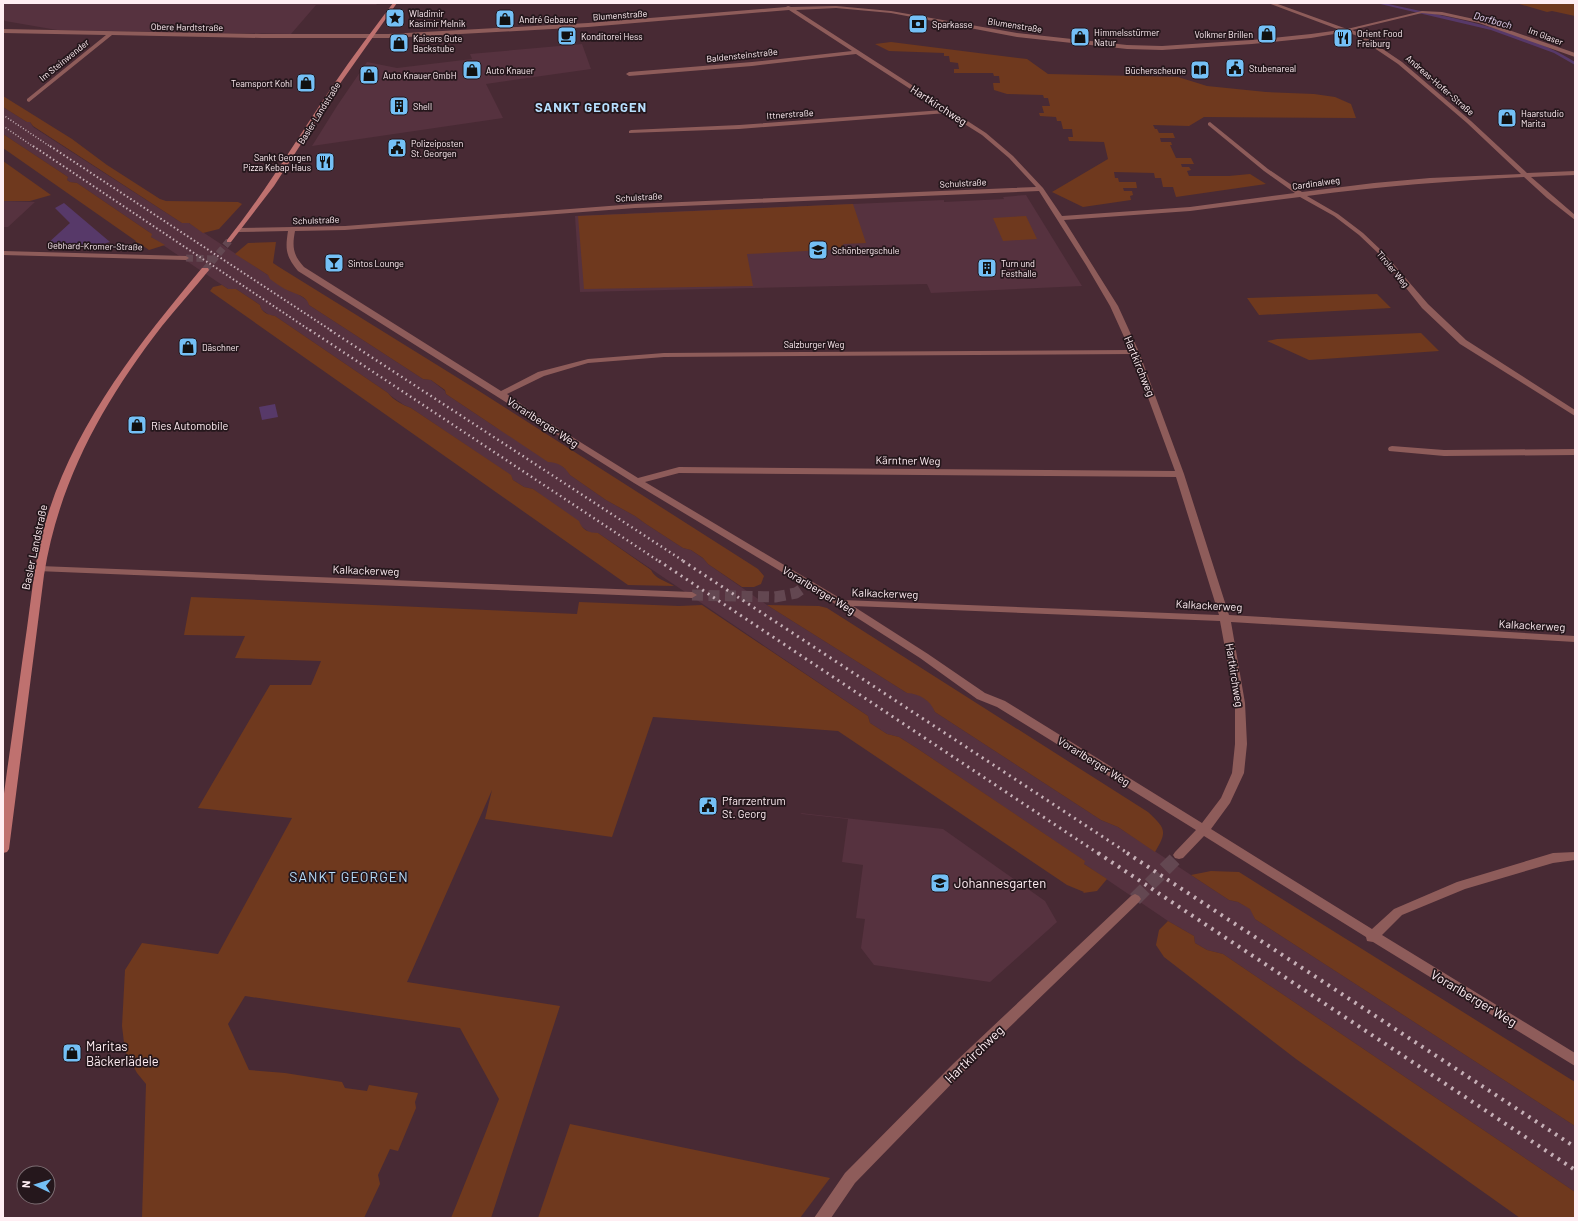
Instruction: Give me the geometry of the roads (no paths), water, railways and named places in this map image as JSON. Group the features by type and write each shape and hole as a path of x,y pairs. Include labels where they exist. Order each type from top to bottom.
{"street":[{"name":"Basler Landstraße","path":"229,241 275,182 336,86 370,36 395,3"},
{"name":"Hartkirchweg","path":"781,3 984,134 1011,157 1041,189 1061,218 1114,306 1135,352 1180,474 1225,618 1240,703 1241,744 1238,773 1226,800 1204,829 1179,855"},
{"name":"Andreas-Hofer-Straße","path":"1270,3 1347,30 1368,40 1400,63 1469,122 1549,197 1575,218"},
{"name":"Blumenstraße","path":"370,36 588,25 815,7 861,8 1017,34 1145,48 1252,42 1311,36 1347,30"},
{"name":"Im Glaser","path":"1347,30 1412,14 1432,12 1520,34 1575,55"},
{"name":"Obere Hardtstraße","path":"3,31 110,34 370,36"},
{"name":"Im Steinwender","path":"29,100 110,34"},
{"name":"Baldensteinstraße","path":"629,74 752,64 857,52"},
{"name":"Ittnerstraße","path":"632,132 762,125 949,111"},
{"name":"Tiroler Weg","path":"1210,124 1266,170 1300,194 1336,215 1361,234 1381,253 1425,306 1463,342 1575,414"},
{"name":"Cardinalweg","path":"1061,218 1190,209 1374,185 1430,180 1575,173"},
{"name":"Schulstraße","path":"238,230 344,228 635,206 1041,189"},
{"name":"Vorarlberger Weg","path":"292,230 289,250 291,258 301,269 501,394 528,414 841,603 924,656 981,696 1001,704 1204,829 1372,937 1575,1060"},
{"name":"Gebhard-Kromer-Straße","path":"3,253 186,258"},
{"name":"Basler Landstraße","path":"3,848 40,570 54,509 71,464 108,394 131,361 205,270"},
{"name":"Salzburger Weg","path":"501,394 541,374 588,361 664,355 1135,352"},
{"path":"1392,449 1444,453 1575,452"},
{"name":"Kärntner Weg","path":"637,481 679,470 1180,474"},
{"name":"Kalkackerweg","path":"40,570 692,595"},
{"name":"Kalkackerweg","path":"841,603 1225,618 1575,639"},
{"path":"1372,937 1398,912 1461,885 1553,858 1575,856"},
{"name":"Hartkirchweg","path":"822,1218 850,1178 958,1068 1135,899"}],"waterway":[{"name":"Dorfbach","path":"1378,3 1492,29 1556,52 1575,64"}],"tunnel":[{"path":"205,270 229,241"},
{"path":"186,258 215,259"},
{"path":"692,595 775,597 796,593 809,584"},
{"path":"1135,899 1179,855"}],"railway":[{"path":"3,115 51,147"},
{"path":"3,126 34,147"},
{"path":"33,146 311,331"},
{"path":"50,146 332,331"},
{"path":"310,330 660,562"},
{"path":"330,330 685,562"},
{"path":"659,561 1099,854"},
{"path":"683,561 1129,854"},
{"path":"1098,853 1575,1170"},
{"path":"1127,853 1575,1147"}],"place":[{"name":"Wladimir Kasimir Melnik","path":"395,18"},
{"name":"André Gebauer","path":"505,19"},
{"name":"Sparkasse","path":"918,24"},
{"name":"Volkmer Brillen","path":"1267,34"},
{"name":"Konditorei Hess","path":"567,36"},
{"name":"Himmelsstürmer Natur","path":"1080,37"},
{"name":"Orient Food Freiburg","path":"1343,38"},
{"name":"Kaisers Gute Backstube","path":"399,43"},
{"name":"Stubenareal","path":"1235,68"},
{"name":"Auto Knauer","path":"472,70"},
{"name":"Bücherscheune","path":"1200,70"},
{"name":"Auto Knauer GmbH","path":"369,75"},
{"name":"Teamsport Kohl","path":"306,83"},
{"name":"Shell","path":"399,106"},
{"name":"Haarstudio Marita","path":"1507,118"},
{"name":"Polizeiposten St. Georgen","path":"397,148"},
{"name":"Sankt Georgen Pizza Kebap Haus","path":"325,162"},
{"name":"Schönbergschule","path":"818,250"},
{"name":"Sintos Lounge","path":"334,263"},
{"name":"Turn und Festhalle","path":"987,268"},
{"name":"Däschner","path":"188,347"},
{"name":"Ries Automobile","path":"137,425"},
{"name":"Pfarrzentrum St. Georg","path":"708,806"},
{"name":"Johannesgarten","path":"940,883"},
{"name":"Maritas Bäckerlädele","path":"72,1053"}],"district":[{"name":"SANKT GEORGEN","path":"591,107"},
{"name":"SANKT GEORGEN","path":"349,876"}]}
